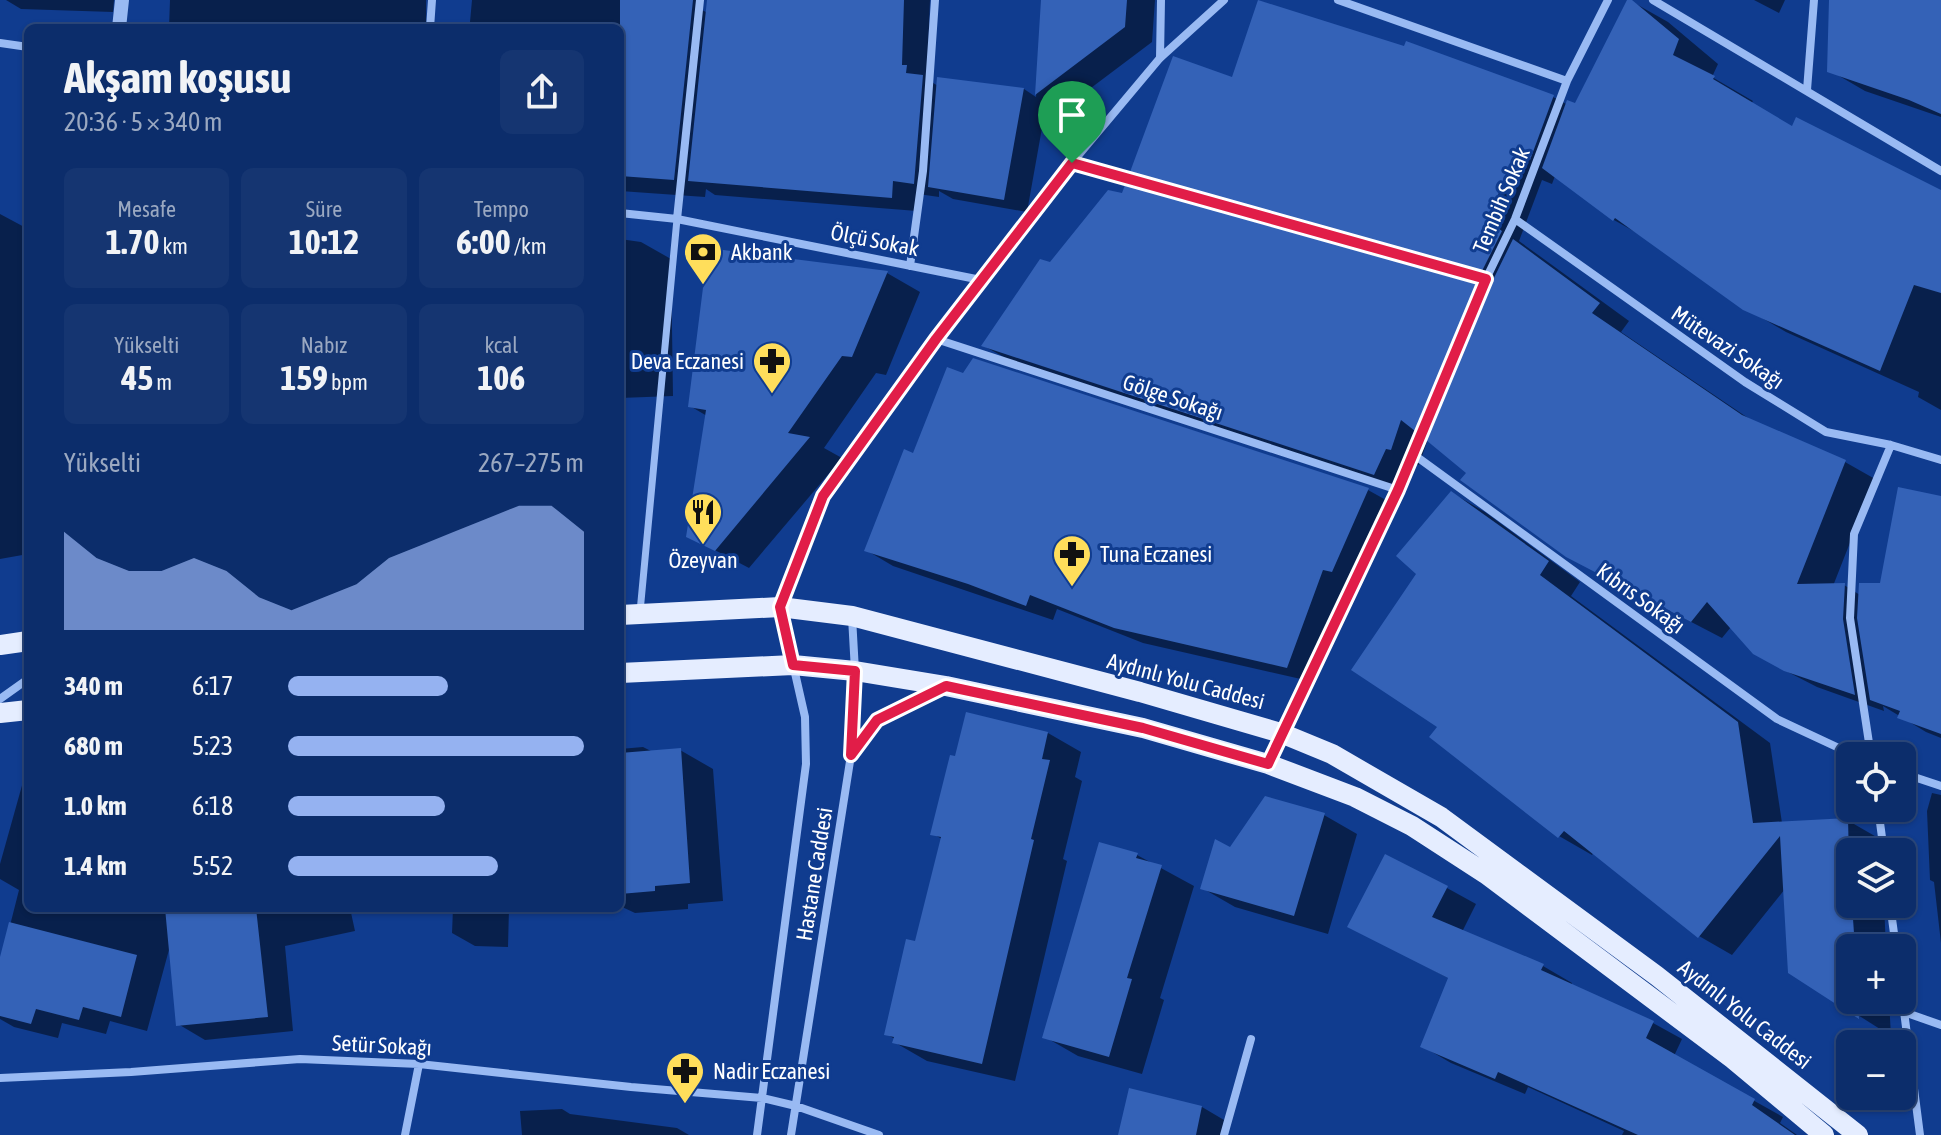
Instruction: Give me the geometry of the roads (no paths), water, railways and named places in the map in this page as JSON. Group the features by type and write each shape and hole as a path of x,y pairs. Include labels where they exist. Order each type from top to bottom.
{"main road":[{"name":"Aydınlı Yolu Caddesi","path":"630,615 780,607 852,616 1140,692 1281,733 1332,754 1441,817 1657,976 1858,1135"},
{"path":"0,645 24,642"},
{"name":"Aydınlı Yolu Caddesi","path":"624,673 793,665 855,671 946,686 1143,728 1268,764 1367,802 1412,826 1486,874 1733,1059 1824,1135"},
{"path":"0,713 24,710"}],"street":[{"path":"119,24 122,0"},
{"path":"430,24 432,0"},
{"path":"630,615 700,0"},
{"path":"910,266 923,171 935,0"},
{"path":"1160,58 1161,0"},
{"path":"780,607 823,496 936,339 1072,163 1160,58 1224,0"},
{"path":"1338,0 1567,81"},
{"name":"Tembih Sokak","path":"1268,764 1398,490 1486,279 1515,219 1567,81 1608,0"},
{"path":"1653,0 1941,171"},
{"path":"1807,90 1814,0"},
{"path":"0,43 24,46"},
{"path":"1072,163 1486,279"},
{"name":"Ölçü Sokak","path":"624,213 677,219 981,280"},
{"name":"Mütevazi Sokağı","path":"1515,219 1745,382 1826,432 1891,445 1941,460"},
{"name":"Gölge Sokağı","path":"936,339 1398,490"},
{"path":"1869,742 1850,618 1854,534 1891,445"},
{"name":"Kıbrıs Sokağı","path":"1413,454 1777,719 1836,747"},
{"name":"Hastane Caddesi","path":"757,1135 806,764 805,717 780,607"},
{"name":"Hastane Caddesi","path":"791,1135 851,755 855,671 852,616"},
{"path":"0,699 24,682"},
{"path":"851,755 877,720 946,686"},
{"path":"1916,778 1941,786"},
{"path":"1904,1014 1920,1135"},
{"path":"1910,1014 1941,1025"},
{"path":"1224,1135 1251,1039"},
{"name":"Setür Sokağı","path":"0,1078 300,1059 419,1064 762,1098 796,1106 879,1135"},
{"path":"405,1135 419,1064"}],"place":[{"name":"Akbank","path":"703,286"},
{"name":"Deva Eczanesi","path":"772,395"},
{"name":"Özeyvan","path":"703,546"},
{"name":"Tuna Eczanesi","path":"1072,588"},
{"name":"Nadir Eczanesi","path":"685,1105"}]}
